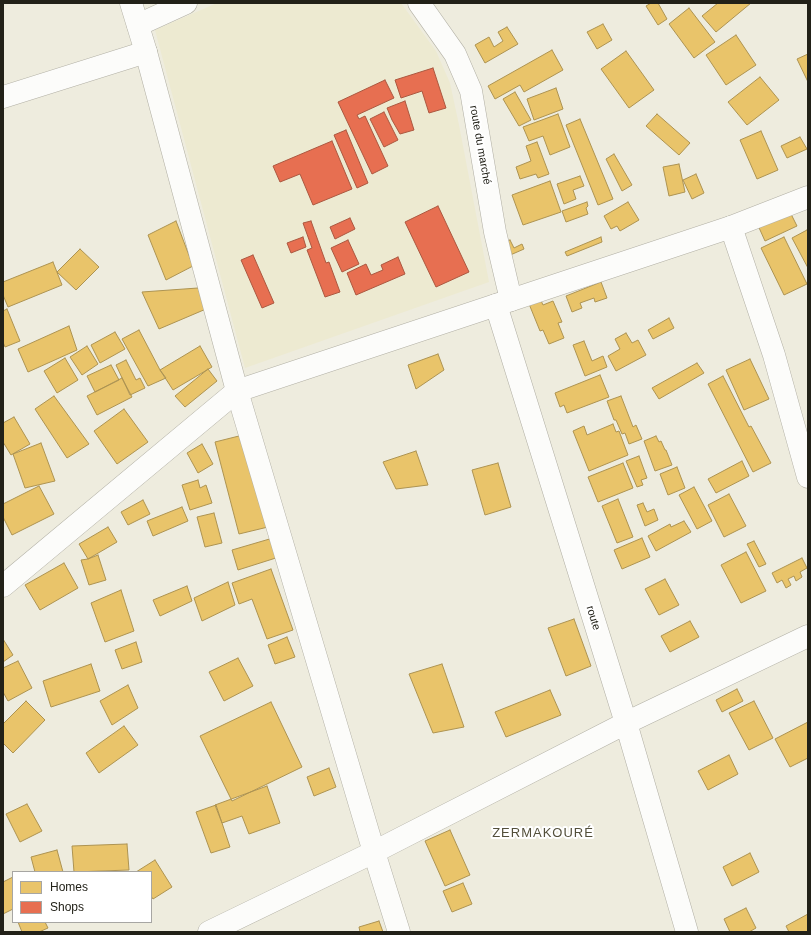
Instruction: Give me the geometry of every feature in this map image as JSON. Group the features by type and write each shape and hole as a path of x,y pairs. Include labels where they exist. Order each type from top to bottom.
{"street":[{"path":"131,3 146,52 238,391 399,932"},
{"path":"138,25 186,3"},
{"name":"route du marché","path":"419,3 455,54 471,91 495,232 504,302"},
{"path":"3,97 146,52"},
{"path":"3,586 238,391 731,227 808,197"},
{"path":"731,227 774,355 808,476"},
{"name":"route","path":"504,302 687,932"},
{"path":"210,932 374,852 626,723 808,636"}],"shaded area":[{"path":"217,3 401,3 436,51 450,83 489,282 245,368 155,30"}],"building: Homes":[{"path":"651,3 658,3 667,19 658,25 646,6"},
{"path":"718,3 751,3 716,32 702,16"},
{"path":"689,8 715,42 694,58 669,24"},
{"path":"603,24 612,40 597,49 587,32"},
{"path":"507,27 518,44 485,63 475,45 489,37 494,47 503,41 498,32"},
{"path":"736,35 756,65 726,85 706,55"},
{"path":"552,50 563,70 524,92 520,85 495,99 488,86"},
{"path":"626,51 654,90 629,108 601,69"},
{"path":"808,54 808,82 797,59"},
{"path":"760,77 779,100 747,125 728,102"},
{"path":"556,88 563,109 534,120 527,99"},
{"path":"515,92 531,120 519,126 503,99"},
{"path":"558,114 570,147 550,155 543,136 529,141 523,127"},
{"path":"657,114 690,143 679,155 646,126"},
{"path":"580,119 613,199 598,205 566,125"},
{"path":"761,131 778,170 757,179 740,140"},
{"path":"800,137 807,149 787,158 781,146"},
{"path":"537,142 549,174 538,178 536,174 520,179 516,167 531,161 526,146"},
{"path":"614,154 632,185 622,191 606,159"},
{"path":"679,164 685,192 669,196 663,167"},
{"path":"696,174 704,193 692,199 683,180"},
{"path":"580,176 584,186 573,190 576,199 564,204 557,184"},
{"path":"550,181 561,212 523,225 512,195"},
{"path":"587,202 588,206 586,208 588,214 566,222 562,211"},
{"path":"628,202 639,220 620,231 617,226 611,229 604,216"},
{"path":"787,206 797,226 765,241 756,221"},
{"path":"176,221 193,266 166,280 148,235"},
{"path":"807,230 808,231 808,268 792,238"},
{"path":"601,237 602,242 567,256 565,252"},
{"path":"784,237 807,284 784,295 761,248"},
{"path":"510,240 514,248 522,244 524,249 508,256 503,243"},
{"path":"80,249 99,267 76,290 57,272"},
{"path":"53,262 62,285 8,307 3,295 3,282"},
{"path":"601,282 607,298 595,302 594,298 580,303 582,308 572,312 566,296"},
{"path":"198,288 206,309 159,329 142,292"},
{"path":"538,294 543,305 553,301 562,322 558,323 564,338 549,344 543,330 540,331 527,299"},
{"path":"7,309 20,341 5,347 3,342 3,311"},
{"path":"669,318 674,328 653,339 648,330"},
{"path":"69,326 77,350 28,372 18,349"},
{"path":"139,330 160,370 166,378 148,386 122,339"},
{"path":"115,332 125,349 100,363 91,345"},
{"path":"626,333 632,343 638,340 646,355 616,371 608,356 620,349 615,339"},
{"path":"584,341 592,361 603,356 607,367 585,376 573,345"},
{"path":"87,346 98,364 82,375 70,357"},
{"path":"200,346 212,367 173,390 160,370"},
{"path":"438,354 444,370 416,389 408,365"},
{"path":"65,358 78,380 57,393 44,371"},
{"path":"750,359 769,399 744,410 726,370"},
{"path":"126,360 136,380 140,378 145,388 130,395 116,365"},
{"path":"697,363 704,373 659,399 652,388"},
{"path":"111,365 119,380 95,392 87,376"},
{"path":"208,369 217,381 185,407 175,396"},
{"path":"600,375 609,397 567,413 564,405 560,407 555,393"},
{"path":"723,376 749,427 751,426 771,463 753,472 708,384"},
{"path":"122,378 132,397 97,415 87,396"},
{"path":"54,396 89,444 67,458 35,409"},
{"path":"621,396 633,427 636,425 642,439 629,444 625,433 622,434 616,420 614,420 607,401"},
{"path":"124,409 148,442 117,464 94,431"},
{"path":"14,417 30,444 11,455 3,442 3,423"},
{"path":"613,424 616,432 619,431 628,455 589,471 573,431 584,426 587,435"},
{"path":"243,435 268,527 239,534 215,442"},
{"path":"656,436 666,450 672,465 655,471 644,441"},
{"path":"41,443 55,481 25,488 13,454"},
{"path":"202,444 213,464 198,473 187,453"},
{"path":"416,451 428,485 396,489 383,462"},
{"path":"639,456 647,478 641,480 643,485 637,487 626,461"},
{"path":"742,461 749,476 716,493 708,479"},
{"path":"498,463 511,507 485,515 472,470"},
{"path":"623,463 633,488 598,502 588,477"},
{"path":"677,467 685,488 668,495 660,474"},
{"path":"198,480 200,488 206,485 212,503 190,510 182,485"},
{"path":"39,486 54,514 12,535 3,517 3,504"},
{"path":"694,487 712,521 697,529 679,495"},
{"path":"729,494 746,526 724,537 708,505"},
{"path":"618,499 633,537 617,543 602,506"},
{"path":"143,500 150,514 128,525 121,512"},
{"path":"643,503 647,512 654,509 658,520 645,526 637,505"},
{"path":"182,507 188,521 153,536 147,521"},
{"path":"214,513 222,543 205,547 197,517"},
{"path":"684,521 691,532 656,551 648,536 670,524 671,527"},
{"path":"108,527 117,542 88,559 79,544"},
{"path":"273,538 279,557 238,570 232,550"},
{"path":"642,538 650,557 622,569 614,550"},
{"path":"754,541 766,564 759,567 747,544"},
{"path":"746,552 766,591 741,603 721,565"},
{"path":"98,555 106,580 89,585 81,560"},
{"path":"802,558 807,568 800,572 802,577 796,581 794,576 788,579 791,585 786,588 782,580 777,583 772,573"},
{"path":"64,563 78,588 40,610 25,585"},
{"path":"271,569 293,630 267,639 252,599 239,604 232,583"},
{"path":"665,579 679,605 659,615 645,589"},
{"path":"228,582 235,605 202,621 194,598"},
{"path":"187,586 192,601 160,616 153,600"},
{"path":"121,590 134,631 105,642 91,603"},
{"path":"574,619 591,666 566,676 548,628"},
{"path":"690,621 699,637 670,652 661,636"},
{"path":"287,637 295,657 275,664 268,645"},
{"path":"3,639 13,655 3,662"},
{"path":"136,642 142,662 122,669 115,650"},
{"path":"238,658 253,686 224,701 209,672"},
{"path":"18,661 32,688 8,701 3,692 3,668"},
{"path":"91,664 100,691 51,707 43,681"},
{"path":"442,664 464,727 433,733 409,674"},
{"path":"128,685 138,708 112,725 100,701"},
{"path":"737,689 743,701 722,712 716,700"},
{"path":"550,690 561,715 506,737 495,712"},
{"path":"26,701 45,720 13,753 3,743 3,724"},
{"path":"754,701 773,738 749,750 729,713"},
{"path":"271,702 302,767 232,801 200,736"},
{"path":"808,722 808,758 790,767 775,739"},
{"path":"124,726 138,745 99,773 86,753"},
{"path":"729,755 738,774 708,790 698,771"},
{"path":"329,768 336,787 314,796 307,777"},
{"path":"267,786 280,823 249,834 242,816 222,823 215,805"},
{"path":"27,804 42,831 20,842 6,814"},
{"path":"216,805 230,847 211,853 196,812"},
{"path":"450,830 470,875 445,886 425,841"},
{"path":"127,844 129,870 74,871 72,846"},
{"path":"57,850 63,871 35,871 31,857"},
{"path":"750,853 759,872 732,886 723,867"},
{"path":"155,860 172,887 153,899 152,871 138,871"},
{"path":"12,878 12,910 3,914 3,882"},
{"path":"463,883 472,904 452,912 443,891"},
{"path":"746,908 756,928 749,932 730,932 724,919"},
{"path":"808,914 808,932 789,932 786,926"},
{"path":"379,921 383,932 360,932 359,927"},
{"path":"18,923 46,923 48,928 39,932 22,932"}],"building: Shops":[{"path":"433,68 446,108 429,113 422,91 401,98 395,80"},
{"path":"385,80 394,98 357,115 359,119 365,116 388,166 372,174 338,102"},
{"path":"405,101 414,130 400,134 387,108"},
{"path":"384,112 398,140 384,147 370,119"},
{"path":"346,130 368,183 357,188 334,135"},
{"path":"332,141 352,189 313,205 300,174 280,182 273,166"},
{"path":"438,206 469,272 436,287 405,222"},
{"path":"350,218 355,229 335,239 330,227"},
{"path":"311,221 326,263 329,262 340,292 325,297 307,250 312,248 303,223"},
{"path":"303,237 306,247 291,253 287,243"},
{"path":"348,240 359,264 342,272 331,248"},
{"path":"253,255 274,303 262,308 241,260"},
{"path":"398,257 405,274 356,295 347,273 366,264 371,275 383,270 381,265"}],"district":[{"name":"ZERMAKOURÉ","path":"543,833"}]}
